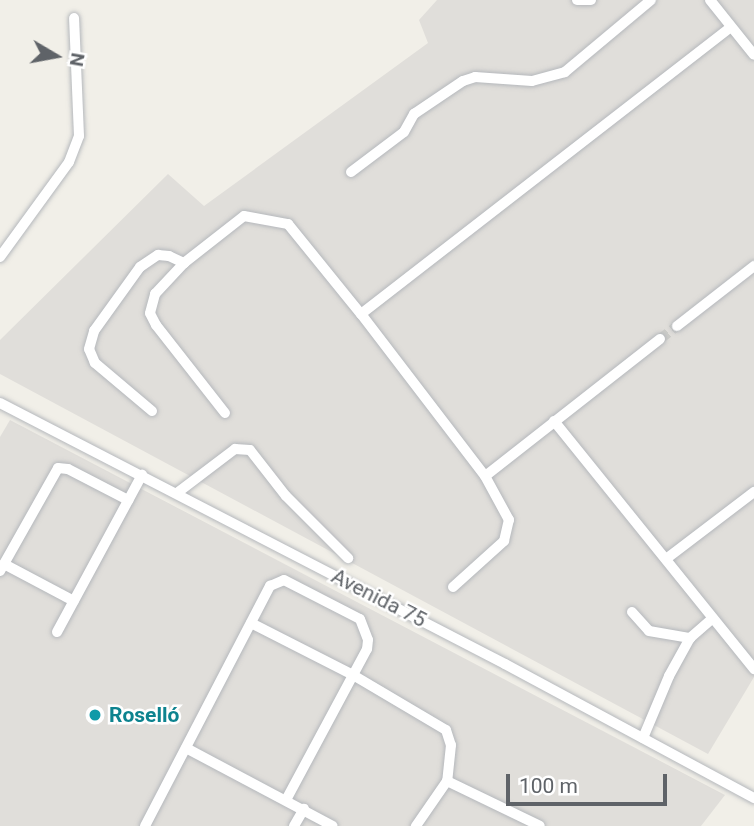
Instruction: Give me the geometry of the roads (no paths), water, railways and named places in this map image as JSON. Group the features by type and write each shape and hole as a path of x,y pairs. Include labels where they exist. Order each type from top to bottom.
{"street":[{"path":"577,0 591,0"},
{"path":"351,172 404,132 414,114 463,81 475,77 532,81 565,72 651,0"},
{"path":"710,0 754,55"},
{"path":"0,257 69,162 79,136 74,18"},
{"path":"361,314 731,27"},
{"path":"225,413 150,313 155,294 184,264 244,216 288,225 361,314 485,476 509,520 504,541 453,587"},
{"path":"152,411 95,363 89,349 94,331 140,267 158,255 169,256 184,264"},
{"path":"677,326 754,266"},
{"path":"485,476 660,339"},
{"name":"Avenida 75","path":"0,403 177,493 754,798"},
{"path":"554,421 754,669"},
{"path":"177,493 235,449 250,450 286,496 348,558"},
{"path":"74,601 2,567 58,468 68,469 128,500"},
{"path":"57,632 142,475"},
{"path":"666,559 754,492"},
{"path":"145,826 270,586 284,580 360,619 368,640 353,675 286,800"},
{"path":"632,612 649,631 690,638"},
{"path":"643,738 669,676 690,638 713,618"},
{"path":"251,623 353,675 446,730 452,744 447,781 416,826"},
{"path":"186,748 333,826"},
{"path":"447,781 540,826"},
{"path":"294,826 304,809"}],"tunnel":[{"path":"660,339 677,326"}],"place":[{"name":"Roselló","path":"95,715"}]}
